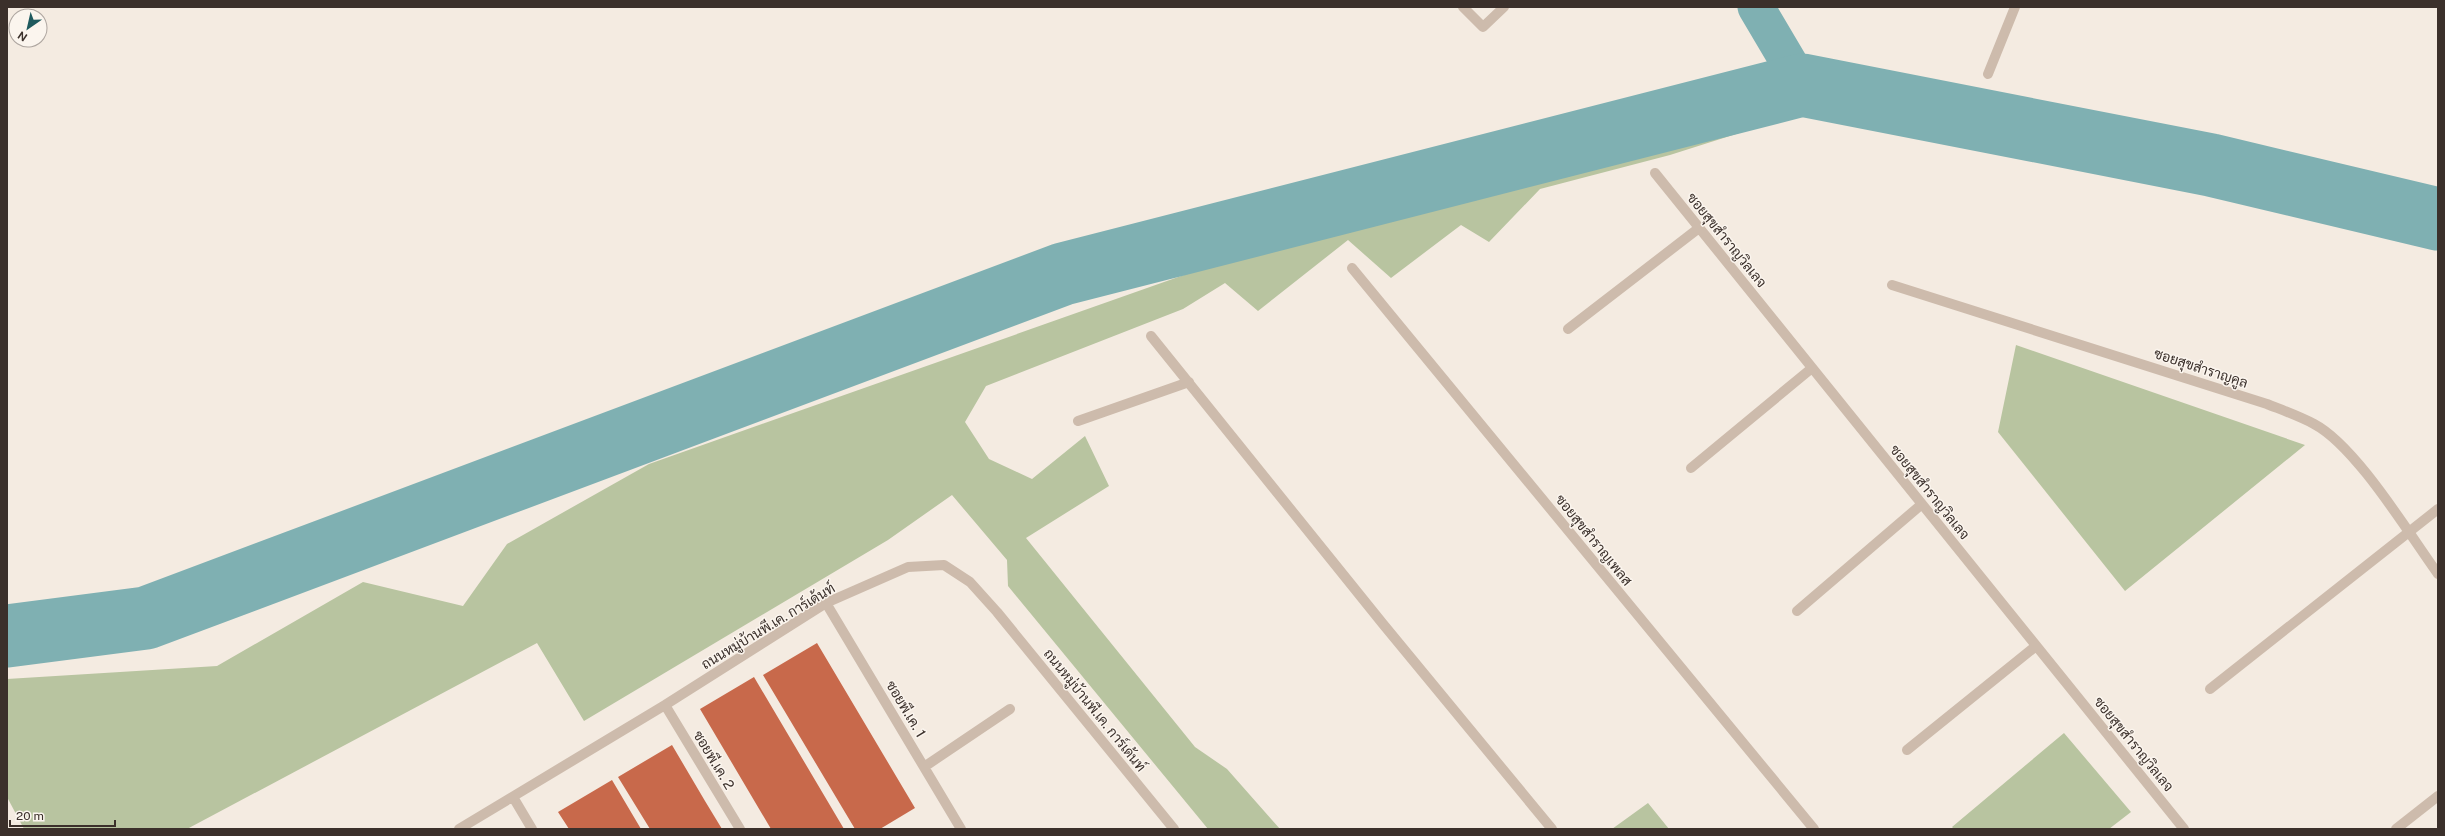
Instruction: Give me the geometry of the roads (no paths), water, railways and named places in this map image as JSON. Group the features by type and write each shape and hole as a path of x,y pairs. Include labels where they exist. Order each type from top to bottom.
{"street":[{"path":"1463,7 1484,27 1504,7"},
{"path":"1988,74 2015,7"},
{"name":"ซอยสุขสำราญวิลเลจ","path":"1655,173 2184,829"},
{"path":"1568,329 1699,228"},
{"name":"ซอยสุขสำราญเพลส","path":"1352,268 1814,829"},
{"name":"ซอยสุขสำราญคูล","path":"1892,284 2267,404 2315,424 2340,444 2368,476 2438,574"},
{"path":"1151,336 1383,624 1552,829"},
{"path":"1691,468 1812,368"},
{"path":"1078,421 1189,382"},
{"path":"1797,611 1922,504"},
{"path":"2210,689 2409,534 2438,509"},
{"name":"ถนนหมู่บ้านพี.เค. การ์เด้นท์","path":"459,829 665,705 826,604 908,567 944,565 970,582 1174,829"},
{"name":"ซอยพี.เค. 1","path":"826,604 961,829"},
{"path":"1907,750 2036,646"},
{"name":"ซอยพี.เค. 2","path":"665,705 740,829"},
{"path":"924,767 1010,708"},
{"path":"2396,829 2438,796"},
{"path":"513,797 532,829"}],"waterway":[{"path":"1756,7 1802,85"},
{"path":"7,636 146,618 1063,274 1802,85 2211,165 2438,219"}]}
